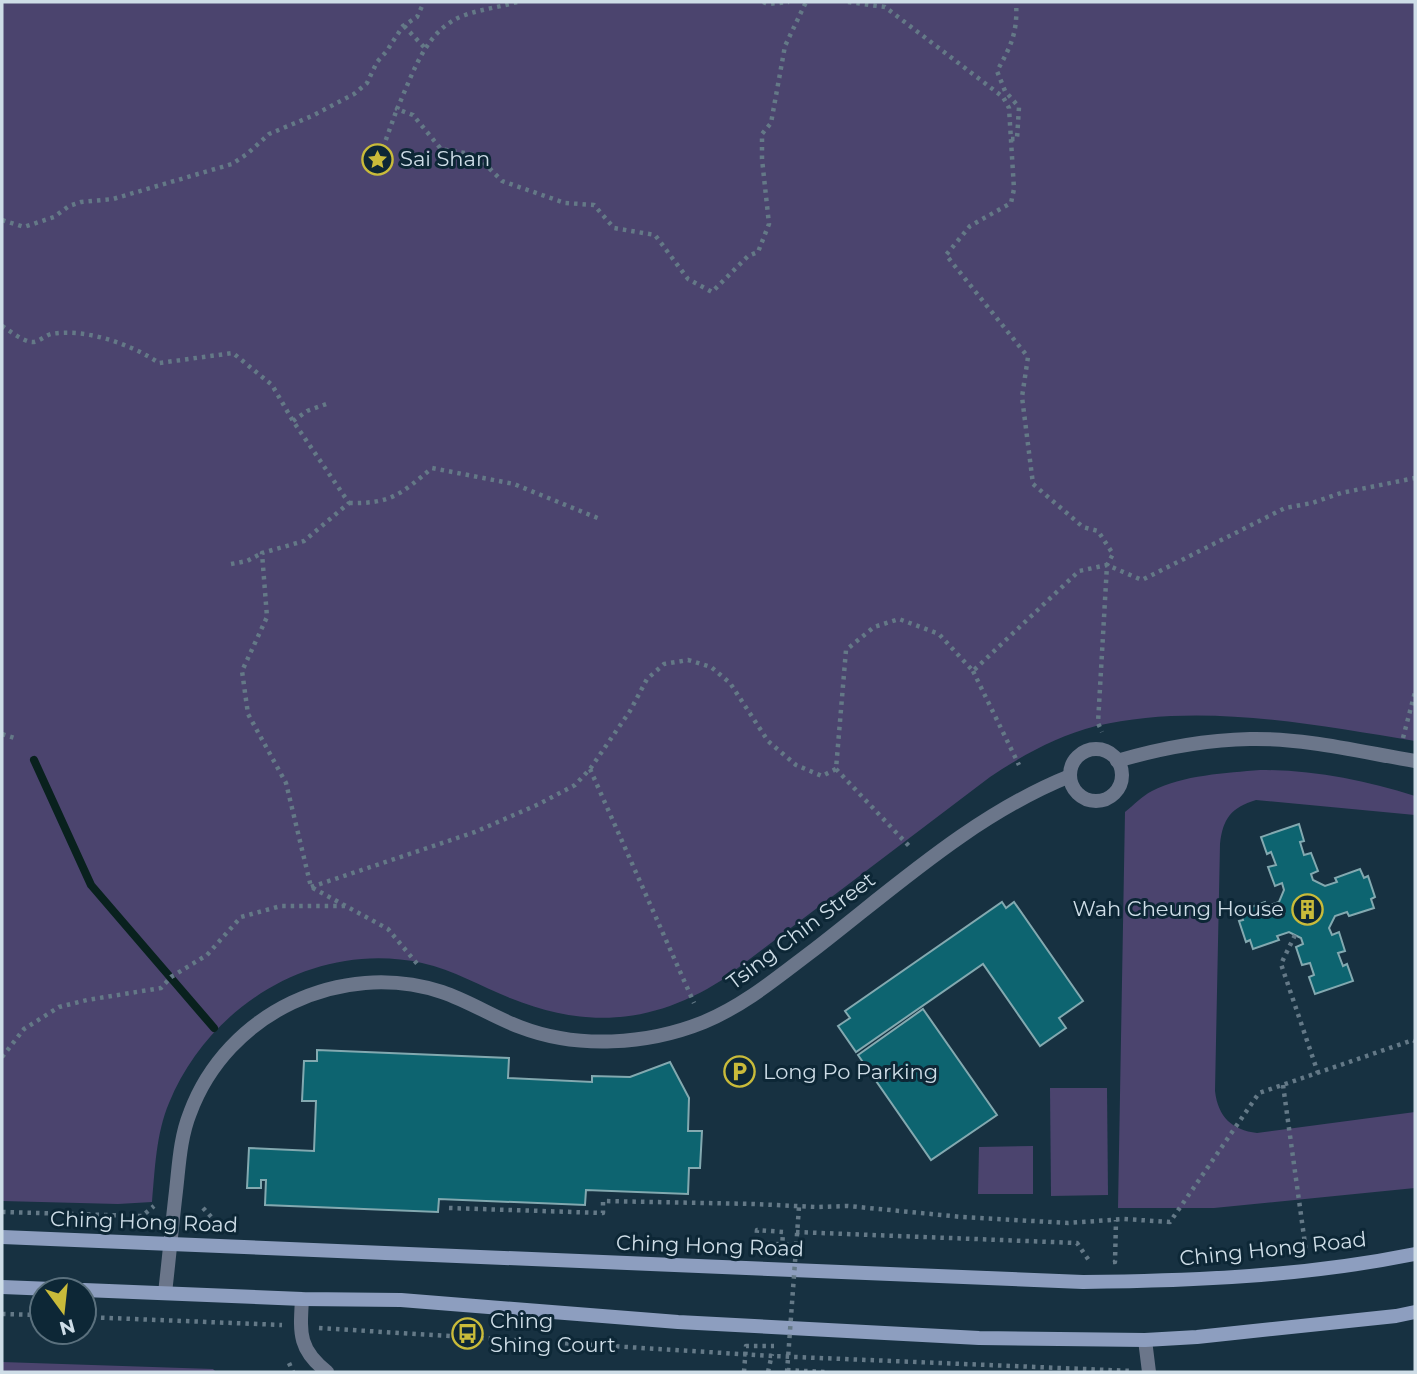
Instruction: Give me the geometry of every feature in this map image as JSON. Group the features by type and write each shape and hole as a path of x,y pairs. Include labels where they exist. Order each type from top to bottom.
{"main road":[{"name":"Ching Hong Road","path":"2,1237 1083,1282 1219,1279 1415,1254"},
{"path":"2,1287 28,1288"},
{"path":"98,1291 401,1300 678,1322 979,1338 1145,1340 1198,1337 1415,1312"}],"street":[{"path":"1070,776 1076,792 1083,797 1099,801 1108,798 1119,786 1121,768 1117,761 1173,746 1252,739 1291,741 1415,761"},
{"name":"Tsing Chin Street","path":"165,1293 182,1140 195,1101 216,1065 234,1043 278,1009 304,996 331,988 387,982 443,992 505,1021 554,1037 614,1041 645,1039 675,1032 713,1018 757,992 977,825 1022,797 1070,776 1075,760 1088,751 1104,751 1117,761"},
{"path":"302,1299 300,1326 306,1352 327,1372"},
{"path":"1145,1340 1149,1372"}],"path":[{"path":"2,220 24,227 47,220 81,202 113,199 232,164 269,134 354,94 367,83 377,62 403,26 417,17 424,2"},
{"path":"380,156 397,109 425,48 438,30 463,16 517,2"},
{"path":"763,2 789,2"},
{"path":"397,109 413,115 441,149 476,155 502,181 565,203 594,205 614,228 655,235 688,279 712,292 748,256 758,253 769,224 762,134 771,123 785,46 806,2"},
{"path":"848,2 885,6 1003,97 1009,108 1014,189 1011,203 970,226 946,255 1028,357 1022,397 1033,484 1083,527 1098,531 1113,554 1107,565 1098,723 1101,732"},
{"path":"1011,139 1017,139 1019,107 1004,91 997,71 1013,41 1017,19 1016,2"},
{"path":"403,26 425,48"},
{"path":"2,326 30,342 49,334 78,334 107,339 143,352 159,363 233,353 272,385 349,503"},
{"path":"293,421 307,411 329,402"},
{"path":"231,564 304,541 349,503 374,503 400,494 432,468 514,484 600,519"},
{"path":"973,671 1079,571 1107,565 1142,580 1285,508 1415,478"},
{"path":"262,553 267,617 242,671 248,714 286,783 312,887 388,929 422,970"},
{"path":"909,846 836,768 846,650 874,627 899,619 939,634 973,671 1018,765"},
{"path":"312,887 475,832 575,785 590,769 630,711 647,679 664,664 688,660 711,667 730,683 768,741 796,765 822,776 836,768"},
{"path":"1401,745 1415,692"},
{"path":"2,734 18,739"},
{"path":"590,769 694,1003"},
{"path":"2,1056 24,1029 58,1007 162,988 171,977 206,955 241,917 281,906 346,906"},
{"path":"1295,935 1281,964 1318,1073"},
{"path":"449,1208 603,1213 603,1202 754,1203 799,1207 848,1206 962,1217 1068,1223 1116,1220 1170,1222 1259,1093 1415,1041"},
{"path":"1283,1085 1306,1251"},
{"path":"2,1212 142,1216 157,1203"},
{"path":"799,1207 787,1371 825,1372"},
{"path":"1115,1262 1116,1220"},
{"path":"782,1250 783,1232 757,1230 756,1243 795,1245"},
{"path":"796,1232 1077,1244 1090,1263"},
{"path":"2,1314 28,1315"},
{"path":"98,1318 300,1326 1061,1371 1149,1372"},
{"path":"744,1372 746,1346 774,1346 768,1372"},
{"path":"284,1372 290,1366"}],"shaded area":[{"path":"2,2 1415,2 1415,741 1296,722 1215,716 1135,719 1096,726 1068,735 1028,754 990,777 722,980 696,995 645,1013 592,1018 565,1014 510,998 434,966 382,958 343,961 305,971 270,988 238,1010 210,1037 187,1068 169,1103 161,1127 152,1202 118,1204 2,1201"},
{"path":"1260,770 1319,774 1396,790 1415,796 1415,815 1256,800 1230,815 1223,827 1220,844 1215,1091 1219,1108 1228,1121 1240,1129 1257,1133 1415,1112 1415,1188 1214,1208 1118,1208 1125,812 1148,793 1177,781"},
{"path":"1050,1088 1107,1088 1108,1195 1051,1196"},
{"path":"1033,1146 1033,1194 978,1194 979,1147"},
{"path":"2,1362 213,1369 216,1372 2,1372"}],"building":[{"name":"Wah Cheung House","path":"1299,824 1304,841 1300,842 1304,855 1311,853 1318,871 1311,874 1313,880 1325,886 1337,882 1335,878 1360,869 1364,878 1368,876 1375,897 1371,899 1374,908 1349,916 1347,912 1335,916 1329,928 1332,935 1339,932 1345,951 1338,953 1343,966 1347,964 1353,981 1315,994 1309,977 1314,975 1310,963 1302,965 1296,947 1303,944 1301,938 1289,932 1277,936 1279,940 1253,949 1250,940 1246,942 1239,921 1243,920 1240,911 1265,902 1267,906 1279,902 1284,890 1282,883 1275,886 1268,867 1276,865 1271,852 1267,854 1261,837"},
{"path":"1002,902 1006,908 1014,902 1083,1001 1059,1018 1066,1028 1040,1046 983,964 856,1052 838,1026 850,1018 845,1011"},
{"path":"923,1009 997,1115 931,1160 858,1055"},
{"path":"317,1050 509,1058 508,1078 592,1082 592,1076 630,1077 670,1062 689,1098 688,1131 702,1131 700,1168 689,1168 688,1194 586,1190 585,1205 439,1199 438,1212 265,1205 266,1180 261,1180 261,1188 247,1188 249,1148 314,1151 316,1101 302,1101 304,1061 317,1061"}],"waterway":[{"path":"34,760 91,885 214,1028"}],"place":[{"name":"Sai Shan","path":"377,159"},
{"name":"Wah Cheung House","path":"1307,909"},
{"name":"Long Po Parking","path":"740,1072"},
{"name":"Ching Shing Court","path":"467,1333"}]}
